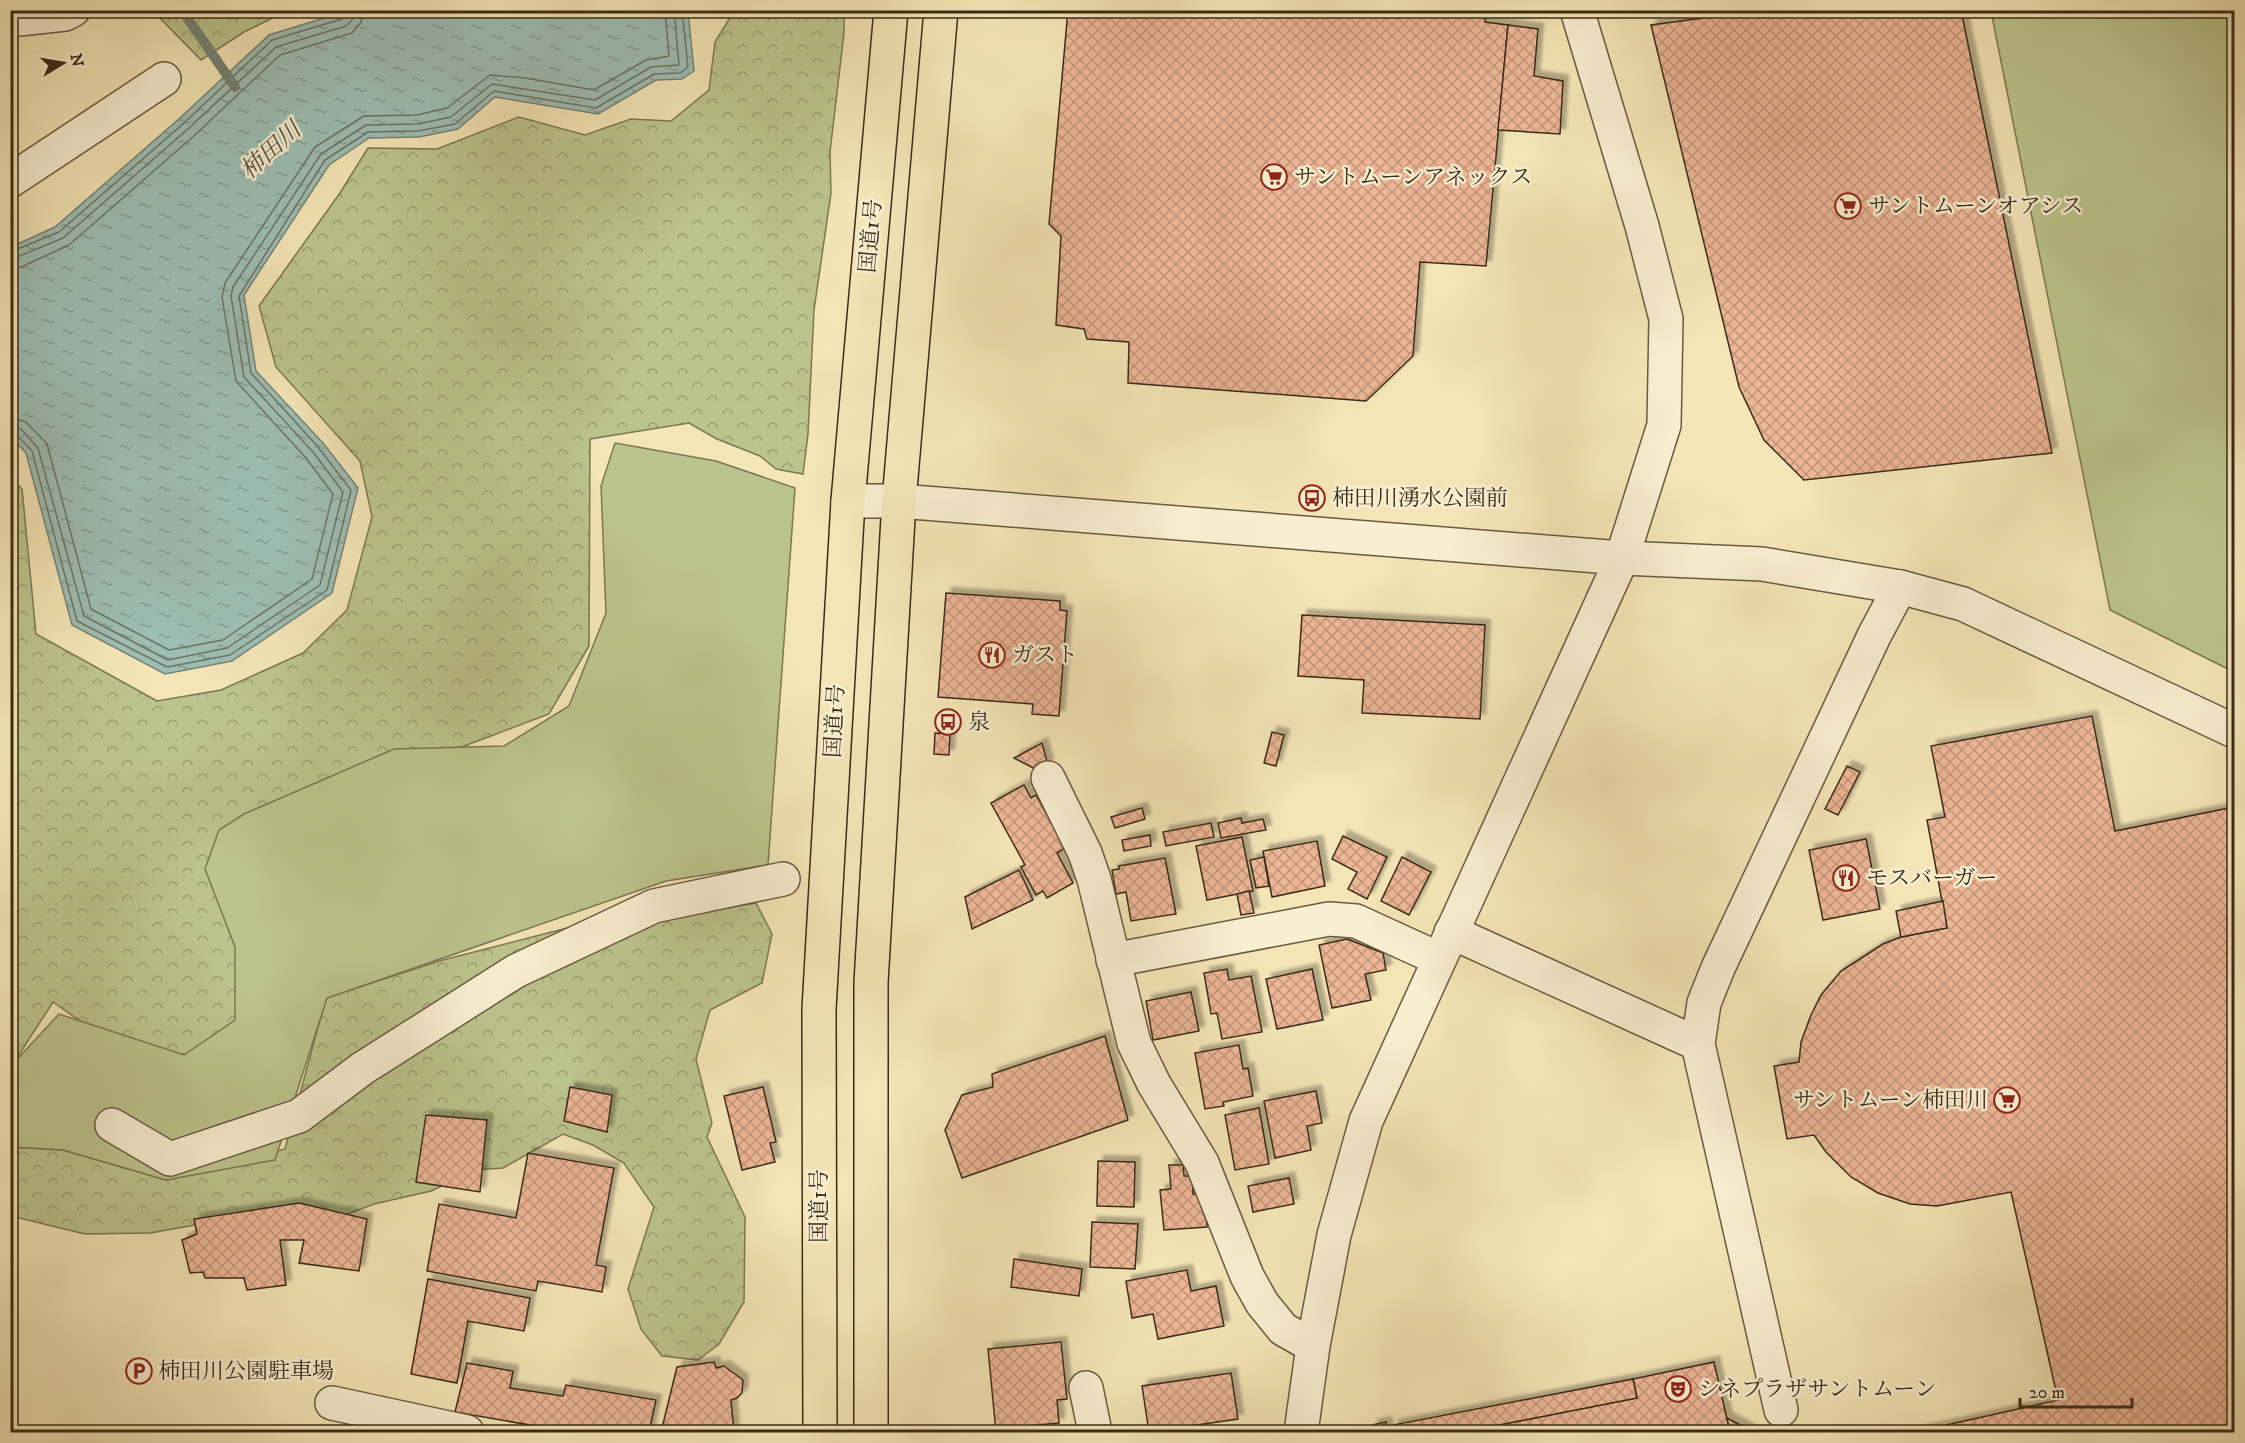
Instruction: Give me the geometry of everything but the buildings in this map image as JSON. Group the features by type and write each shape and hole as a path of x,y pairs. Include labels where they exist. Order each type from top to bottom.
{"highway":[{"name":"国道1号","path":"820,1432 819,1009 848,501 891,10"},
{"path":"871,1432 871,983 899,501 941,10"}],"street":[{"path":"10,20 65,14 73,10"},
{"path":"1301,1432 1313,1347 1334,1235 1366,1121 1622,558 1664,425 1666,318 1642,226 1577,10"},
{"path":"18,166 164,79"},
{"path":"848,501 899,501 1622,558 1762,564 1900,587 1963,604 2235,731"},
{"path":"1781,1410 1698,1044 1704,1002 1874,636 1900,587"},
{"path":"1048,778 1085,853 1134,1043 1154,1084 1202,1163 1247,1276 1262,1303 1283,1329 1313,1347"},
{"path":"112,1125 170,1159 299,1116 363,1068 516,971 660,893 783,879"},
{"path":"1113,960 1329,919 1356,921 1445,945 1698,1044"},
{"path":"1086,1388 1095,1432"},
{"path":"332,1403 467,1432"}],"green space":[{"path":"153,11 287,11 244,32 201,60"},
{"path":"734,11 844,11 844,33 830,152 831,193 814,310 808,434 803,474 776,469 760,456 717,439 689,423 590,439 589,646 549,714 446,753 244,950 235,1020 188,1055 107,1040 53,1002 11,1067 10,476 22,489 36,634 157,701 221,690 303,653 347,610 372,517 360,461 276,367 259,306 340,193 368,148 437,149 519,117 585,135 631,119 671,121 709,90 715,42"},
{"path":"1991,11 2234,11 2234,672 2110,610"},
{"path":"615,443 716,461 795,488 768,865 666,881 327,998 275,1160 166,1180 63,1150 11,1147 10,1067 59,1014 184,1055 235,1020 235,947 205,869 219,830 244,814 394,749 504,746 569,706 606,613 601,486"},
{"path":"756,903 772,934 762,983 710,1010 696,1059 712,1123 707,1137 745,1217 744,1302 719,1344 698,1360 662,1356 641,1329 628,1289 654,1207 624,1163 593,1145 563,1134 503,1168 475,1170 431,1191 374,1204 321,1224 212,1222 150,1233 85,1234 11,1216 11,1147 63,1150 166,1180 285,1149 326,998 439,961 575,926 716,910"}],"water":[{"name":"柿田川","path":"350,10 688,11 694,71 682,79 656,80 598,114 495,97 458,129 419,137 369,138 329,165 244,295 256,371 323,443 358,488 332,593 232,661 165,674 72,625 26,453 11,437 11,247 55,227 180,118 269,35"}],"waterway":[{"path":"182,10 235,87"}],"place":[{"name":"サントムーンアネックス","path":"1274,177"},
{"name":"サントムーンオアシス","path":"1848,206"},
{"name":"柿田川湧水公園前","path":"1312,498"},
{"name":"ガスト","path":"992,655"},
{"name":"泉","path":"948,722"},
{"name":"モスバーガー","path":"1846,878"},
{"name":"サントムーン柿田川","path":"2007,1100"},
{"name":"柿田川公園駐車場","path":"139,1371"},
{"name":"シネプラザサントムーン","path":"1678,1389"}]}
